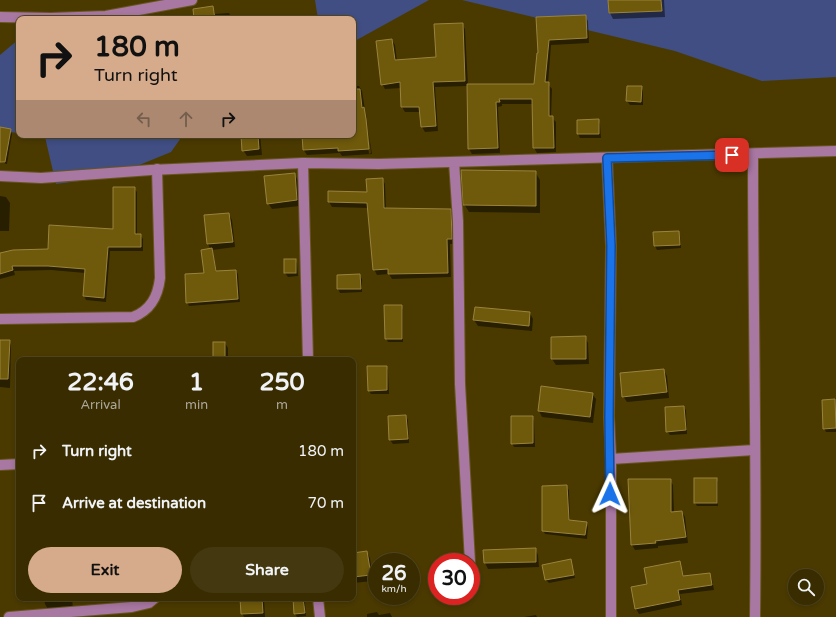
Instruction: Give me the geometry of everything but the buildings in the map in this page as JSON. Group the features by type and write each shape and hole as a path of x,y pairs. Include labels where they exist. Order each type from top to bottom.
{"street":[{"path":"106,16 192,0"},
{"path":"0,17 16,17"},
{"path":"0,176 42,178 157,170 303,163 379,164 836,151"},
{"path":"753,154 754,450 757,528 755,617"},
{"path":"607,158 611,246 609,417 611,459 611,617"},
{"path":"454,162 458,221 460,384 469,553"},
{"path":"303,163 308,357"},
{"path":"0,319 133,317 142,313 158,293 160,278 157,170"},
{"path":"611,459 754,450"},
{"path":"0,465 16,464"},
{"path":"9,617 132,607 149,603 151,601"},
{"path":"318,601 320,617"}],"shaded area":[{"path":"315,0 429,0 356,40 356,16 318,16"},
{"path":"462,0 836,0 836,77 762,81 675,51"},
{"path":"16,42 16,133 0,131 0,55"},
{"path":"45,138 181,138 171,152 110,177 56,184"}],"route":[{"path":"610,494 611,459 609,417 611,246 607,158 732,155"}]}
